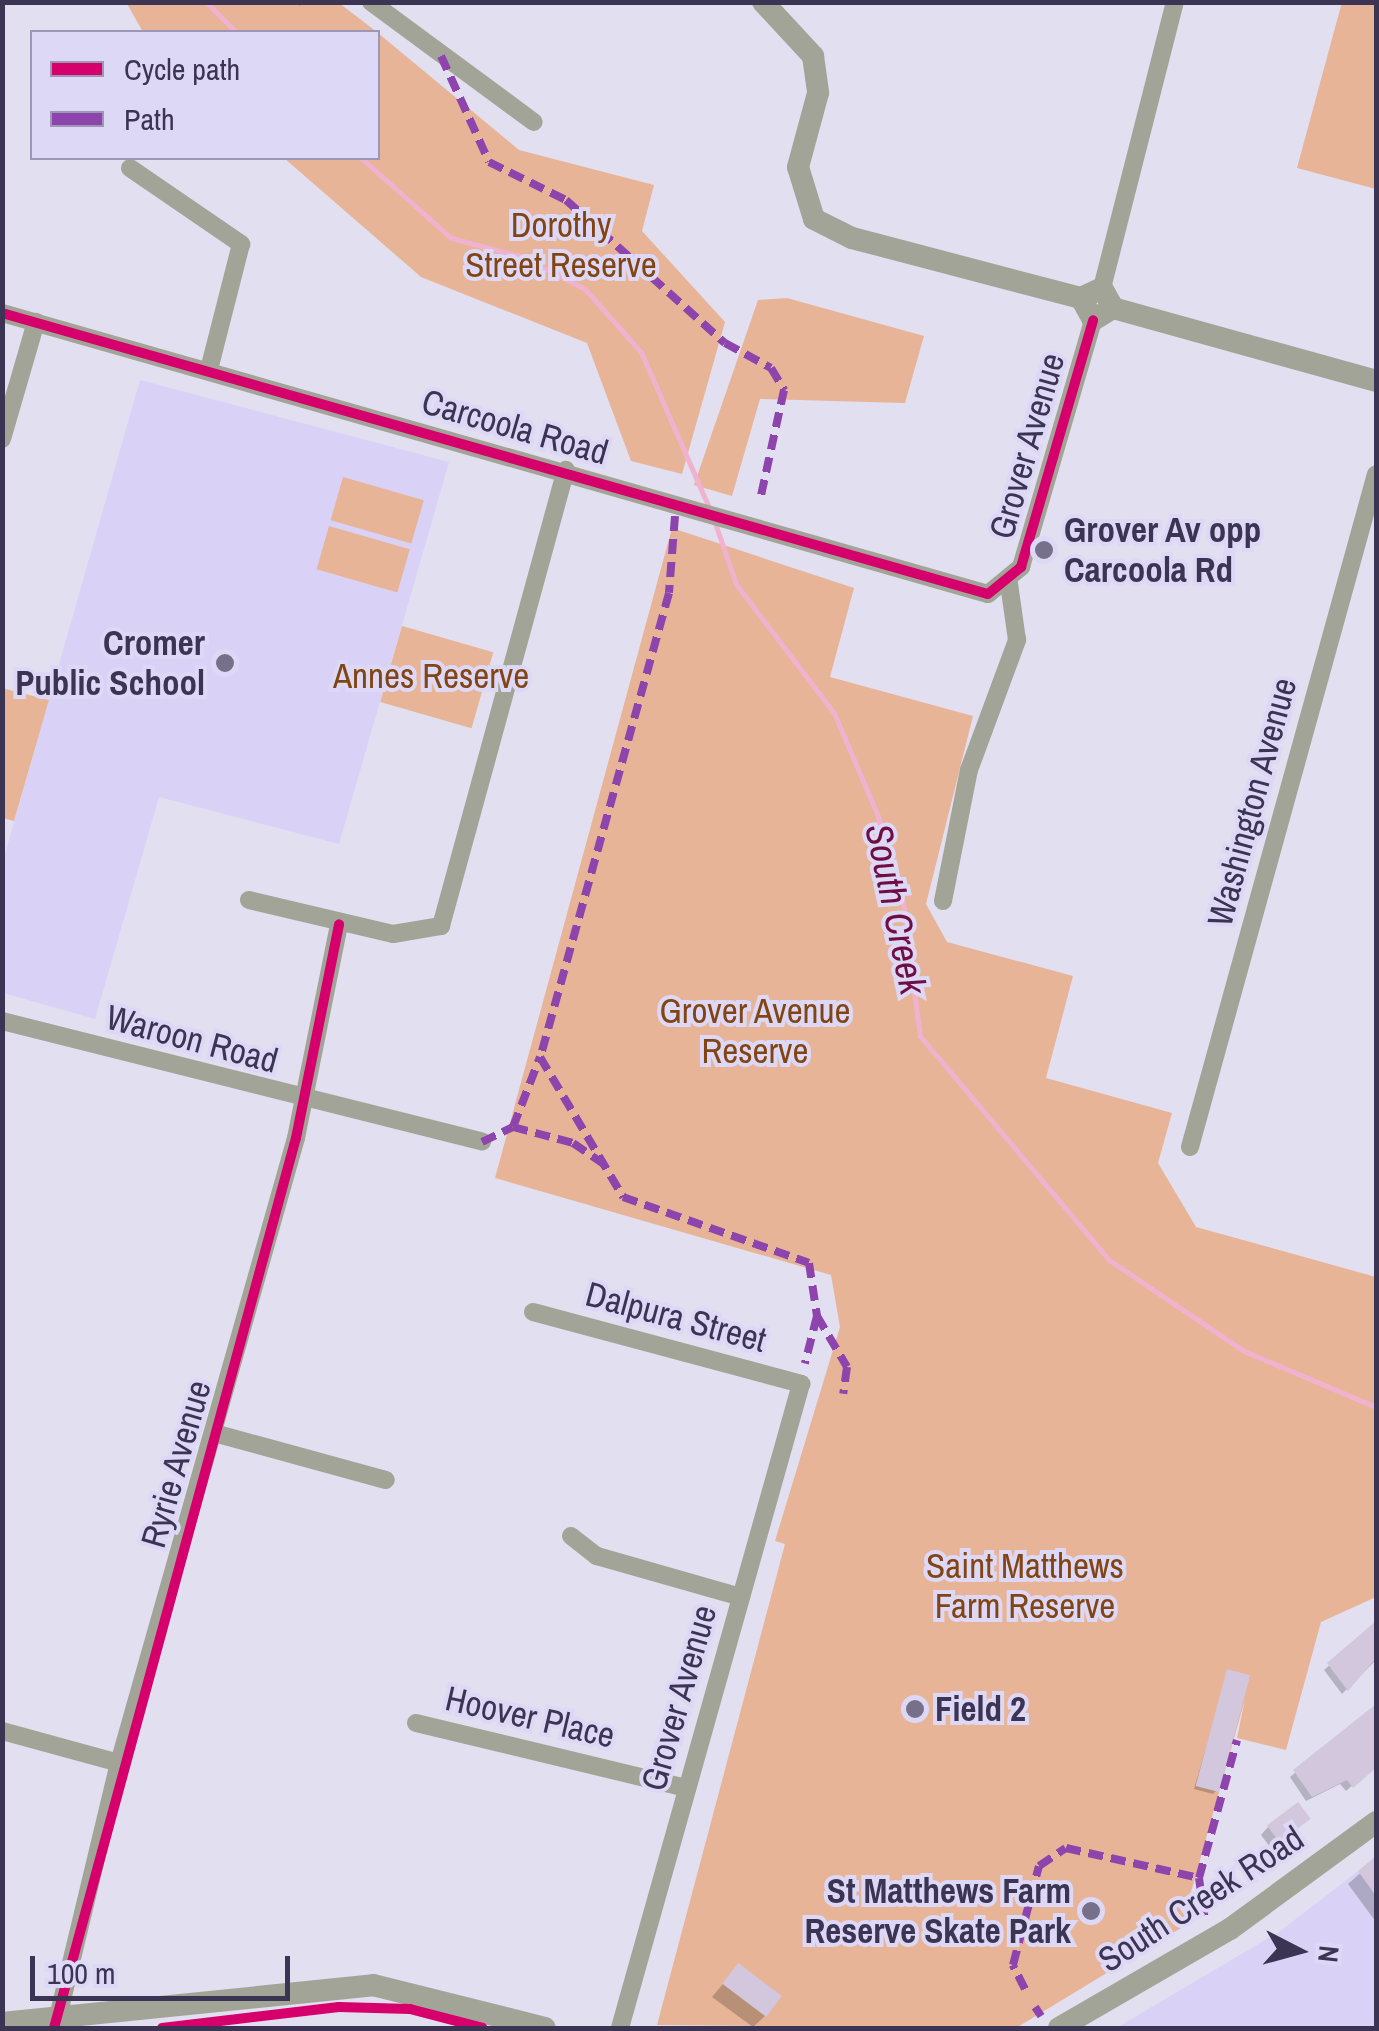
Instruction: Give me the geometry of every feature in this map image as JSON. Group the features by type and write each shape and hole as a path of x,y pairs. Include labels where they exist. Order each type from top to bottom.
{"street":[{"path":"370,2 534,122"},
{"path":"763,2 814,56 818,94 798,168 806,206 852,238 1376,381"},
{"name":"Grover Avenue","path":"944,900 969,770 1017,640 1009,584 1097,303 1175,2"},
{"path":"130,168 240,244 209,370"},
{"name":"Carcoola Road","path":"2,313 682,502 967,591 1009,584"},
{"path":"2,439 36,322"},
{"path":"250,900 339,924 410,936 441,926 566,470"},
{"name":"Washington Avenue","path":"1190,1147 1376,474"},
{"name":"Ryrie Avenue","path":"58,2017 119,1763 214,1434 300,1103 339,924"},
{"name":"Waroon Road","path":"2,1020 300,1103 482,1142"},
{"name":"Dalpura Street","path":"534,1312 801,1384"},
{"name":"Grover Avenue","path":"620,2028 801,1384"},
{"path":"214,1434 386,1480"},
{"path":"572,1536 597,1556 741,1597"},
{"name":"Hoover Place","path":"416,1724 687,1788"},
{"path":"2,1731 119,1763"},
{"name":"South Creek Road","path":"1060,2028 1230,1929 1376,1822"},
{"path":"2,2024 372,1985 545,2028"}],"shaded area":[{"name":"Cromer Public School","path":"140,380 449,462 339,844 159,797 95,1019 3,993 3,861"},
{"path":"1358,1871 1376,1895 1376,2028 1116,2028 1279,1932"}],"green space":[{"path":"126,2 339,3 374,30 142,30"},
{"path":"1342,2 1376,3 1376,189 1297,168"},
{"name":"Dorothy Street Reserve","path":"380,35 519,150 654,185 642,231 725,322 682,474 631,461 587,343 421,277 286,160 380,160"},
{"path":"787,298 924,336 905,403 760,399 732,496 694,485 758,300"},
{"path":"343,477 424,500 411,543 331,520"},
{"path":"329,526 410,549 397,592 317,569"},
{"path":"672,528 854,588 830,677 973,716 926,904 947,942 1073,976 1046,1078 1172,1113 1158,1163 1196,1227 1376,1277 1376,1597 1321,1622 1286,1750 1237,1738 1245,1699 1181,1928 1016,2028 657,2025 785,1544 775,1541 840,1327 831,1275 495,1178"},
{"name":"Annes Reserve","path":"402,626 493,652 472,728 380,702"},
{"path":"2,688 49,700 14,821 3,818"}],"building":[{"path":"1376,1621 1376,1658 1348,1691 1327,1663"},
{"path":"1227,1669 1250,1675 1219,1792 1196,1786"},
{"path":"1376,1704 1376,1768 1353,1788 1347,1780 1312,1797 1293,1770"},
{"path":"1298,1802 1311,1819 1279,1842 1267,1825"},
{"path":"1376,1856 1376,1896 1358,1871"},
{"path":"738,1963 782,1996 766,2017 722,1984"}],"waterway":[{"name":"South Creek","path":"206,2 234,30"},
{"name":"South Creek","path":"363,160 451,238 520,256 585,289 641,352 710,510"},
{"name":"South Creek","path":"714,520 736,584 834,713 878,816 903,904 920,1036 1109,1260 1244,1351 1376,1407"}],"marked path":[{"path":"441,56 489,162 566,200 725,343 771,368 784,390 760,500"},
{"path":"675,516 669,593 540,1057 623,1197 809,1263 817,1316 805,1363"},
{"path":"482,1142 513,1127 540,1057"},
{"path":"513,1127 573,1143 608,1167"},
{"path":"817,1316 847,1367 843,1394"},
{"path":"1199,1878 1237,1740"},
{"path":"1025,1989 1013,1965 1039,1866 1066,1848 1199,1878 1205,1921"},
{"path":"1035,2007 1041,2016"}],"cycle path":[{"path":"2,313 988,594 1021,567 1093,320"},
{"path":"54,2028 296,1138 339,924"},
{"path":"162,2028 339,2007 410,2009 483,2028"}],"place":[{"name":"Grover Av opp Carcoola Rd","path":"1044,550"},
{"name":"Cromer Public School","path":"225,663"},
{"name":"Field 2","path":"915,1709"},
{"name":"St Matthews Farm Reserve Skate Park","path":"1091,1911"}],"park label":[{"name":"Grover Avenue Reserve","path":"755,1031"},
{"name":"Saint Matthews Farm Reserve","path":"1025,1586"}]}
